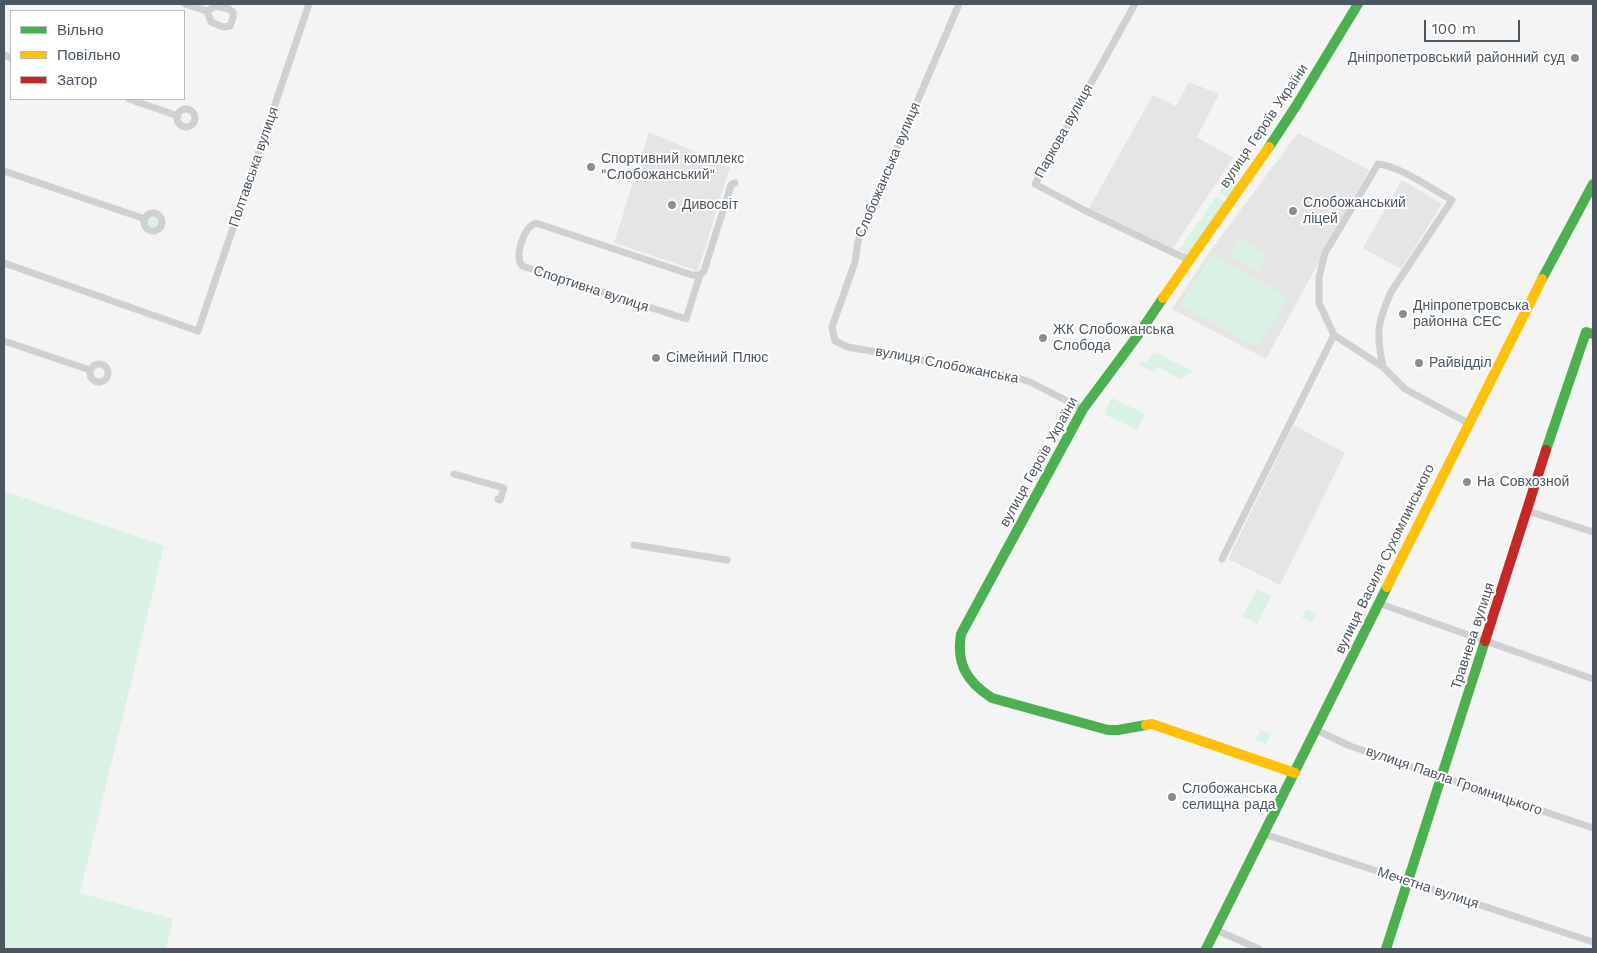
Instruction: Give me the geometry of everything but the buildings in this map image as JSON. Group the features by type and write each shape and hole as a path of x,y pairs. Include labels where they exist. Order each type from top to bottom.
{"street":[{"path":"185,4 207,11"},
{"name":"Полтавська вулиця","path":"4,263 198,331 309,4"},
{"name":"Слобожанська вулиця","path":"835,341 832,327 855,262 862,228 959,4"},
{"name":"Паркова вулиця","path":"1134,4 1035,184 1084,210 1189,260"},
{"name":"вулиця Героїв України","path":"1295,773 1152,724 1108,730 992,698 978,688 962,665 958,645 960,634 1083,409 1138,336 1296,106 1358,4"},
{"path":"132,100 178,116"},
{"path":"1383,367 1378,342 1380,319 1391,292 1452,200 1401,172 1378,164 1325,253 1318,277 1319,303 1334,334 1383,367 1405,389 1468,423"},
{"path":"4,171 145,219"},
{"name":"Спортивна вулиця","path":"700,275 536,223 532,224 525,235 519,257 522,266 686,319 700,275 704,271 731,185 735,183"},
{"name":"вулиця Василя Сухомлинського","path":"1206,949 1468,423 1593,184"},
{"name":"Травнева вулиця","path":"1386,949 1485,640 1590,333"},
{"path":"1222,559 1334,334"},
{"path":"4,341 90,370"},
{"name":"вулиця Слобожанська","path":"835,341 848,347 1015,377 1030,382 1083,409"},
{"path":"1369,358 1380,351"},
{"path":"454,474 504,488 500,500 498,499"},
{"path":"1528,511 1593,532"},
{"path":"634,545 727,560"},
{"path":"1378,603 1593,679"},
{"name":"вулиця Павла Громницького","path":"1316,730 1350,746 1593,828"},
{"name":"Мечетна вулиця","path":"1264,834 1593,942"},
{"path":"1216,930 1259,949"}],"shaded area":[{"path":"1189,82 1219,94 1197,137 1233,158 1173,248 1089,208 1153,95 1176,106"},
{"name":"Дивосвіт","path":"649,132 730,167 698,271 614,243"},
{"name":"Слобожанський ліцей","path":"1298,133 1369,170 1266,359 1172,309 1210,251"},
{"path":"1402,180 1442,204 1401,269 1363,248"},
{"path":"1294,425 1345,453 1280,585 1228,559"}],"green space":[{"path":"1236,175 1238,187 1227,198 1219,193 1227,180"},
{"path":"1216,197 1226,203 1188,255 1179,250"},
{"path":"153,213 159,216 162,222 159,228 153,231 147,228 144,222 147,216"},
{"path":"1239,238 1268,254 1259,272 1229,256"},
{"path":"1212,253 1288,298 1258,348 1180,305"},
{"path":"1154,352 1194,371 1180,379 1158,367 1152,371 1140,366 1141,361 1146,362"},
{"path":"1112,398 1145,414 1137,430 1104,414"},
{"path":"4,491 164,546 80,893 173,919 166,949 4,949 4,887 7,877 4,874"},
{"path":"1257,589 1271,596 1257,624 1243,616"},
{"path":"1306,609 1316,614 1312,622 1302,618"},
{"path":"1261,729 1271,734 1266,744 1256,740"}],"traffic: fast":[{"path":"1269,147 1358,4"},
{"path":"1542,279 1593,184"},
{"path":"1146,725 1108,730 992,698 983,692 965,671 960,654 960,645 961,634 1083,409 1163,298"},
{"path":"1546,450 1586,332 1593,334"},
{"path":"1206,949 1387,587"},
{"path":"1386,949 1485,641"}],"traffic: slow":[{"path":"1163,298 1269,147"},
{"path":"1387,587 1542,279"},
{"path":"1146,725 1152,724 1295,773"}],"traffic: jam":[{"path":"1485,641 1546,450"}],"place":[{"name":"Дніпропетровський районний суд","path":"1575,58"},
{"name":"Спортивний комплекс \"Слобожанський\"","path":"591,167"},
{"name":"Дивосвіт","path":"672,205"},
{"name":"Слобожанський ліцей","path":"1293,211"},
{"name":"Дніпропетровська районна СЕС","path":"1403,314"},
{"name":"ЖК Слобожанська Слобода","path":"1043,338"},
{"name":"Сімейний Плюс","path":"656,358"},
{"name":"Райвідділ","path":"1419,363"},
{"name":"На Совхозной","path":"1467,482"},
{"name":"Слобожанська селищна рада","path":"1172,797"}]}
